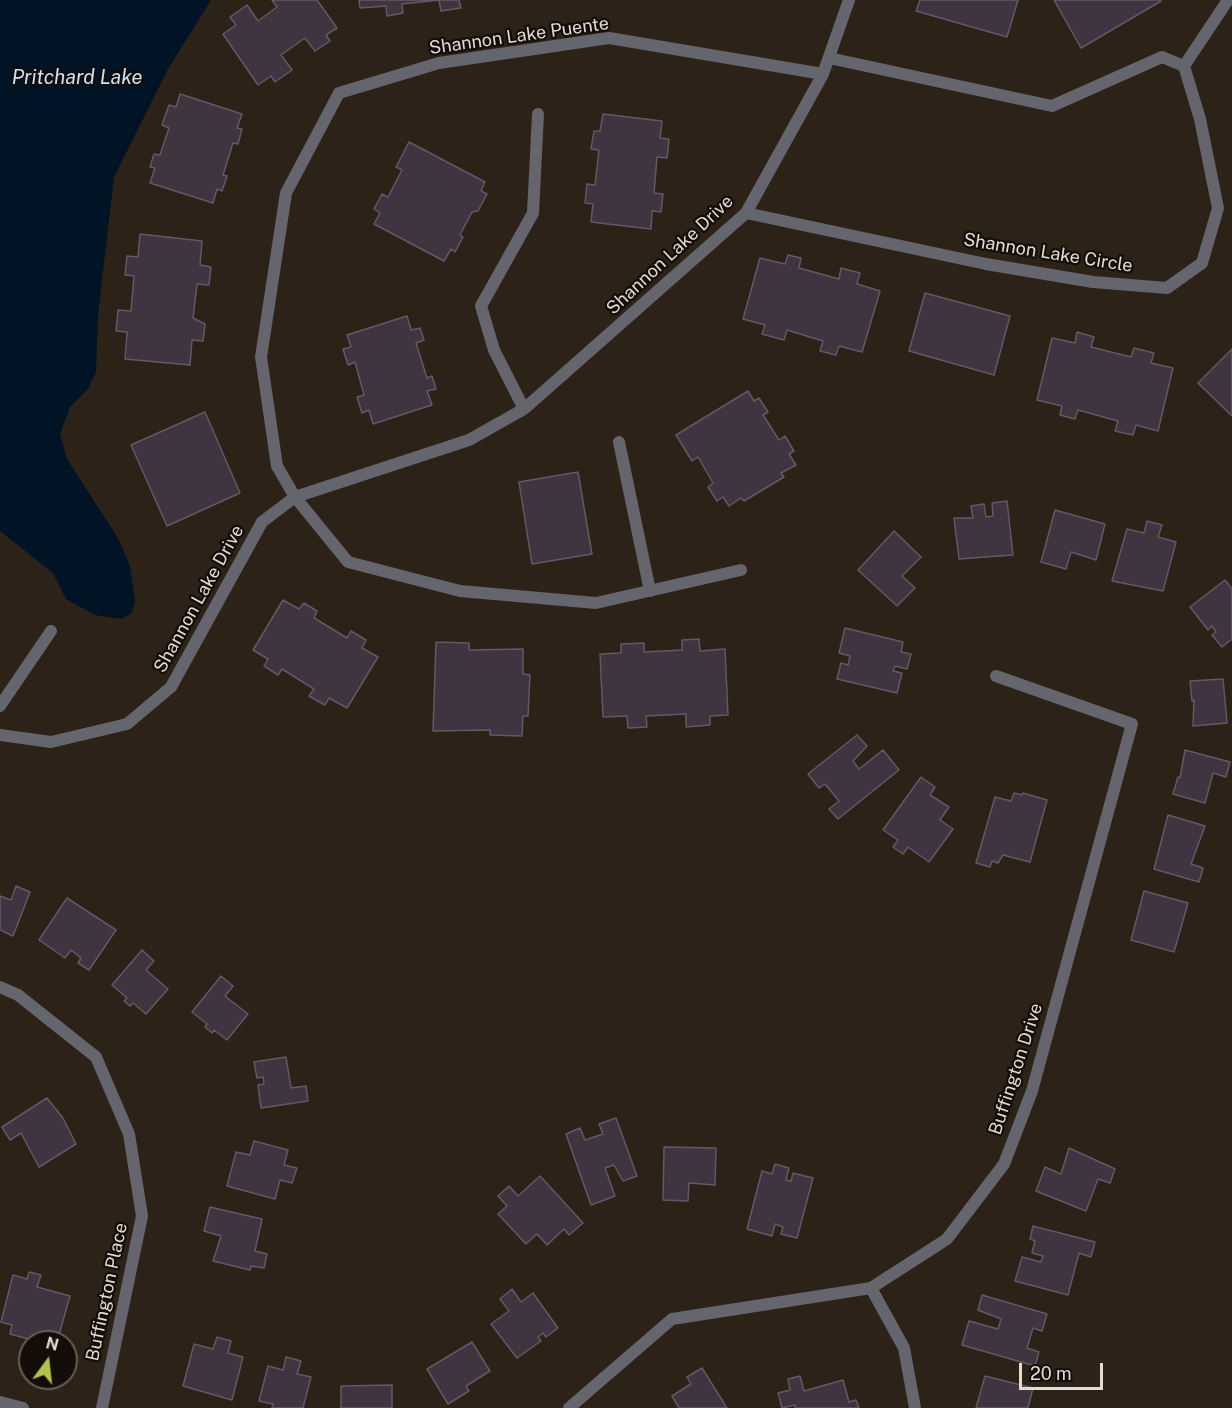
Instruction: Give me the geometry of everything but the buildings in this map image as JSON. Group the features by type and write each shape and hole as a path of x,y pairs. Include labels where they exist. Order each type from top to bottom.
{"street":[{"name":"Shannon Lake Drive","path":"0,735 51,742 127,724 171,687 262,522 295,497 469,440 524,409 746,213 823,74 849,0"},
{"path":"829,58 1052,106 1162,57 1184,66 1228,0"},
{"name":"Shannon Lake Puente","path":"741,570 596,603 460,591 348,562 295,497 277,466 261,357 286,193 339,93 439,63 609,38 823,74"},
{"name":"Shannon Lake Circle","path":"746,213 986,264 1093,282 1167,288 1202,263 1218,208 1200,119 1184,66"},
{"path":"524,409 495,350 481,306 532,213 538,114"},
{"path":"619,442 650,591"},
{"path":"0,706 51,631"},
{"name":"Buffington Drive","path":"569,1408 672,1319 871,1288 947,1239 1004,1164 1032,1091 1132,724 996,676"},
{"name":"Buffington Place","path":"0,987 18,995 96,1057 129,1134 142,1216 102,1408"},
{"path":"871,1288 904,1348 915,1408"},
{"path":"0,1402 23,1408"}],"water":[{"name":"Pritchard Lake","path":"0,0 211,0 168,69 114,177 98,315 96,372 88,389 70,407 60,434 67,459 118,538 130,566 135,601 132,613 121,619 95,615 66,599 53,573 0,531"}]}
